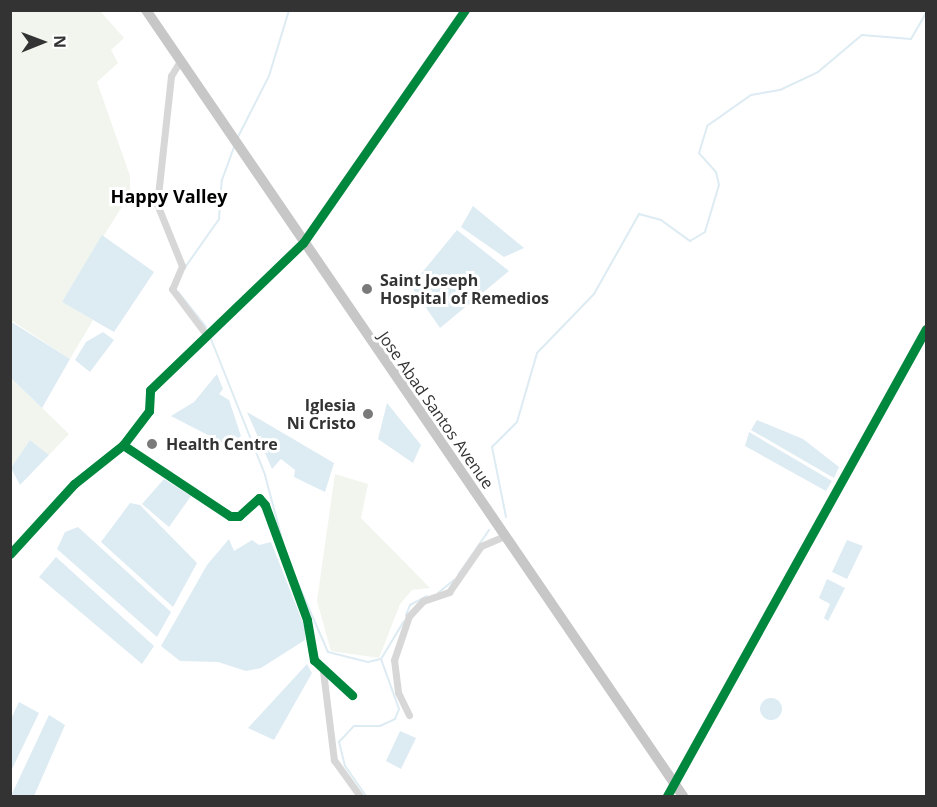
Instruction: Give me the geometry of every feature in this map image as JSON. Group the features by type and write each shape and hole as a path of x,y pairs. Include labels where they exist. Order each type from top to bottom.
{"highway":[{"name":"Jose Abad Santos Avenue","path":"146,10 682,796"}],"street":[{"path":"10,554 74,484 123,444 149,411 150,390 204,333 303,243 465,10"},
{"path":"180,61 171,76 157,204 182,267 172,289 204,333"},
{"path":"667,796 927,329"},
{"path":"123,444 230,516 239,516 259,498 265,505 307,620 314,660 323,671 352,695"},
{"path":"409,715 398,692 394,660 409,616 423,601 449,591 481,546 504,536"},
{"path":"323,671 334,760 360,796"}],"shaded area":[{"path":"10,11 100,11 124,38 111,50 118,63 97,82 130,176 130,194 62,302 93,320 70,359 11,320"},
{"path":"473,206 524,248 504,257 461,227"},
{"path":"457,230 509,271 440,328 411,286"},
{"path":"102,235 154,272 114,332 62,302"},
{"path":"10,321 70,359 42,408 11,378"},
{"path":"103,332 114,340 90,372 75,360 86,342"},
{"path":"217,374 223,389 219,394 229,400 241,436 229,446 171,416 194,402"},
{"path":"11,378 69,434 49,455 30,440 11,468"},
{"path":"387,403 421,445 413,463 378,439"},
{"path":"247,412 334,463 325,492 294,477 295,470 281,459 272,469"},
{"path":"757,420 803,439 839,467 834,478 751,430"},
{"path":"749,432 832,481 826,491 745,446"},
{"path":"30,440 49,455 20,485 11,468"},
{"path":"335,474 368,484 361,518 430,588 412,590 400,604 379,658 331,651 317,601"},
{"path":"164,479 191,496 169,527 142,504"},
{"path":"130,503 140,505 197,563 173,607 101,542"},
{"path":"78,527 171,612 157,637 57,549 65,532"},
{"path":"229,539 234,551 252,540 259,545 271,542 305,628 305,640 261,668 246,671 218,662 180,661 161,646 207,565"},
{"path":"847,540 863,546 847,579 832,572"},
{"path":"56,557 154,646 142,664 39,577"},
{"path":"827,579 845,588 828,621 824,618 830,604 819,598"},
{"path":"307,664 312,673 274,740 248,728"},
{"path":"771,698 779,701 782,709 779,717 771,720 763,717 760,709 763,701"},
{"path":"19,702 39,713 11,771 11,719"},
{"path":"49,715 65,725 34,796 11,796"},
{"path":"400,731 416,738 401,769 386,761"}],"waterway":[{"path":"238,137 269,76 289,10"},
{"path":"506,517 492,447 517,422 537,353 594,294 639,214 661,220 690,241 705,232 719,185 716,172 699,153 707,126 751,95 780,90 818,72 862,35 911,39 926,13"},
{"path":"179,276 219,219 222,180 235,145"},
{"path":"178,292 206,327"},
{"path":"211,339 265,475 286,554"},
{"path":"458,575 489,530"},
{"path":"290,565 328,652 368,662 381,659 404,621"},
{"path":"438,593 454,580"},
{"path":"406,615 410,605 427,596"},
{"path":"366,796 345,766 339,742 354,726 380,726 395,719 399,709 381,659"}],"cycle path":[{"path":"10,554 74,484 123,445 149,411 150,390 303,243 465,10"},
{"path":"667,796 926,329"},
{"path":"123,445 230,516 239,516 259,498 265,505 307,620 314,660 352,695"}],"place":[{"name":"Saint Joseph Hospital of Remedios","path":"367,289"},
{"name":"Iglesia Ni Cristo","path":"368,414"},
{"name":"Health Centre","path":"152,444"}],"district":[{"name":"Happy Valley","path":"169,196"}]}
